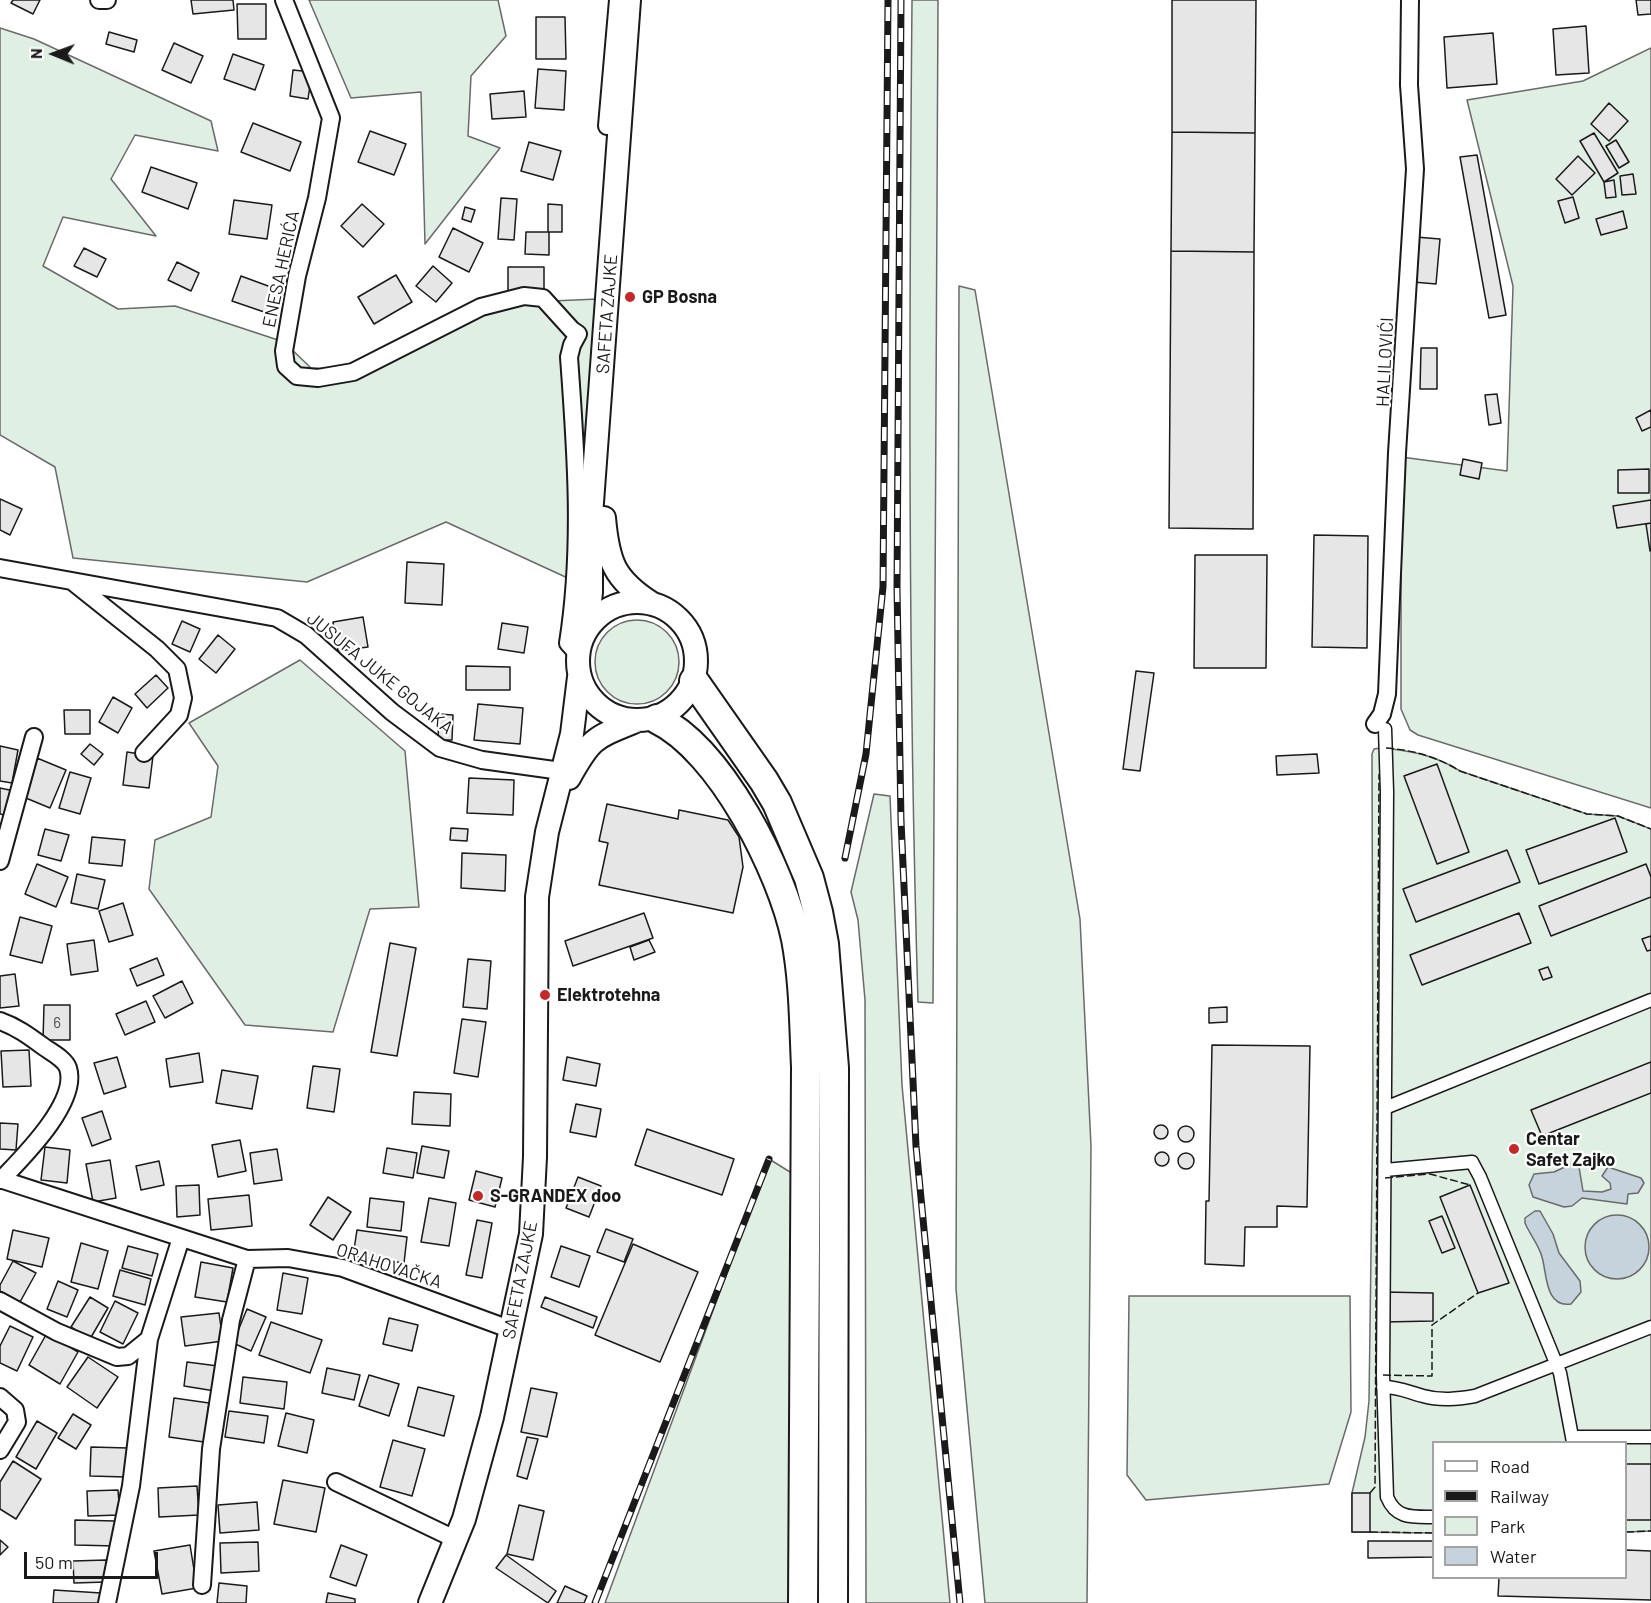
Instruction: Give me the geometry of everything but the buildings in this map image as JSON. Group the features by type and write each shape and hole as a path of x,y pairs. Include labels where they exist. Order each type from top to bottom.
{"highway":[{"path":"694,681 777,803 809,878 819,912 824,944 834,1068 833,1603"},
{"path":"647,720 675,728 689,739 723,780 741,808 787,904 796,940 802,986 806,1067 803,1603"}],"main road":[{"name":"SAFETA ZAJKE","path":"430,1603 457,1540 492,1417 531,1234 534,1205 537,897 544,850 561,771 572,734 579,677 578,654 587,628 591,592 591,516 629,0"},
{"name":"SAFETA ZAJKE","path":"555,803 587,746 605,734 647,720 686,696 694,681 697,661 693,642 684,624 669,611 651,603 628,588 615,568 606,545 604,515 640,0"},
{"name":"SAFETA ZAJKE","path":"587,628 604,611 615,605 639,601 651,603"},
{"name":"SAFETA ZAJKE","path":"579,677 591,700 611,715 647,720"}],"street":[{"path":"99,0 107,0"},
{"name":"ENESA HERIĆA","path":"284,0 332,118 317,198 297,276 284,351 286,366 297,376 308,377 353,372 481,307 524,296 543,298 578,334"},
{"path":"607,126 618,0"},
{"name":"HALILOVIĆI","path":"1380,727 1387,694 1397,453 1415,170 1409,85 1410,0"},
{"path":"578,654 568,643 575,565 577,456 569,357 578,334 605,339"},
{"name":"JUSUFA JUKE GOJAKA","path":"0,568 277,618 306,635 392,711 440,748 482,760 561,771"},
{"path":"70,580 157,649 177,669 183,698 179,716 144,753"},
{"path":"1380,727 1387,792 1383,1387 1387,1497 1391,1506 1402,1516 1432,1517"},
{"path":"0,861 34,737"},
{"path":"1385,1108 1651,1000"},
{"path":"0,1021 17,1027 65,1062 69,1078 66,1096 39,1139 0,1179"},
{"path":"1385,1170 1472,1162 1557,1365 1572,1440 1651,1437"},
{"name":"ORAHOVAČKA","path":"0,1179 248,1259 288,1258 343,1268 512,1330"},
{"path":"107,1603 131,1486 149,1339 181,1238"},
{"path":"202,1585 211,1449 231,1320 248,1259"},
{"path":"0,1301 57,1332 117,1357 128,1356 149,1339"},
{"path":"1383,1387 1399,1387 1431,1398 1458,1399 1492,1390 1651,1327"},
{"path":"0,1397 15,1410 17,1422 0,1450"},
{"path":"336,1482 457,1540"}],"green space":[{"path":"309,0 498,0 506,36 471,76 468,136 500,148 425,244 421,92 351,98"},
{"path":"912,0 938,0 933,1003 918,1002 912,752 910,250"},
{"path":"0,28 34,39 211,121 218,151 135,135 111,179 156,236 63,217 43,266 118,309 175,306 284,342 311,368 358,370 482,304 598,299 585,586 446,522 307,582 73,558 55,467 0,435"},
{"path":"1651,48 1651,808 1418,735 1410,730 1401,709 1401,457 1507,471 1513,286 1467,100 1583,81"},
{"path":"959,286 975,290 1080,919 1091,1146 1087,1603 985,1603 956,1289"},
{"path":"637,620 653,623 667,632 676,646 679,662 676,678 667,692 653,701 637,704 621,701 607,692 598,678 595,662 598,646 607,632 621,623"},
{"path":"300,660 405,751 419,907 370,909 333,1032 245,1025 149,889 155,840 211,817 218,766 189,723"},
{"name":"Centar Safet Zajko","path":"1374,749 1401,750 1422,754 1460,771 1587,814 1618,816 1651,829 1651,1531 1627,1532 1627,1441 1432,1441 1432,1533 1352,1532 1352,1493 1365,1437 1369,1401 1373,1107 1372,754"},
{"path":"874,794 890,796 902,1085 950,1603 866,1603 865,1000 858,920 851,892"},
{"path":"769,1159 803,1180 793,1603 605,1603"},
{"path":"1129,1296 1350,1296 1351,1412 1329,1484 1146,1500 1127,1475"}],"water":[{"path":"1571,1164 1579,1167 1583,1191 1602,1192 1611,1189 1610,1183 1602,1176 1608,1167 1641,1178 1644,1183 1638,1193 1628,1194 1627,1204 1582,1198 1572,1206 1564,1207 1533,1197 1529,1185 1534,1174 1554,1172"},
{"path":"1535,1211 1540,1211 1553,1234 1559,1253 1580,1281 1581,1292 1571,1304 1556,1301 1549,1288 1541,1253 1525,1223 1525,1218"},
{"path":"1611,1215 1623,1215 1640,1224 1647,1235 1649,1247 1647,1259 1640,1270 1623,1279 1611,1279 1599,1274 1590,1265 1585,1253 1585,1241 1590,1229 1599,1220"}],"railway":[{"path":"845,858 866,754 883,587 888,0"},
{"path":"901,0 897,587 901,821 916,1146 960,1603"},
{"path":"595,1603 769,1159"}],"fence":[{"path":"1386,748 1424,755 1460,771 1587,814 1618,816 1651,829"},
{"path":"1370,1493 1375,1487 1379,774"},
{"path":"1385,1178 1430,1174 1470,1185"},
{"path":"1383,1375 1432,1376 1432,1325 1478,1293"},
{"path":"1627,1532 1651,1531"},
{"path":"1370,1532 1432,1533"}],"place":[{"name":"GP Bosna","path":"630,297"},
{"name":"Elektrotehna","path":"545,995"},
{"name":"Centar Safet Zajko","path":"1514,1149"},
{"name":"S-GRANDEX doo","path":"478,1196"}]}
